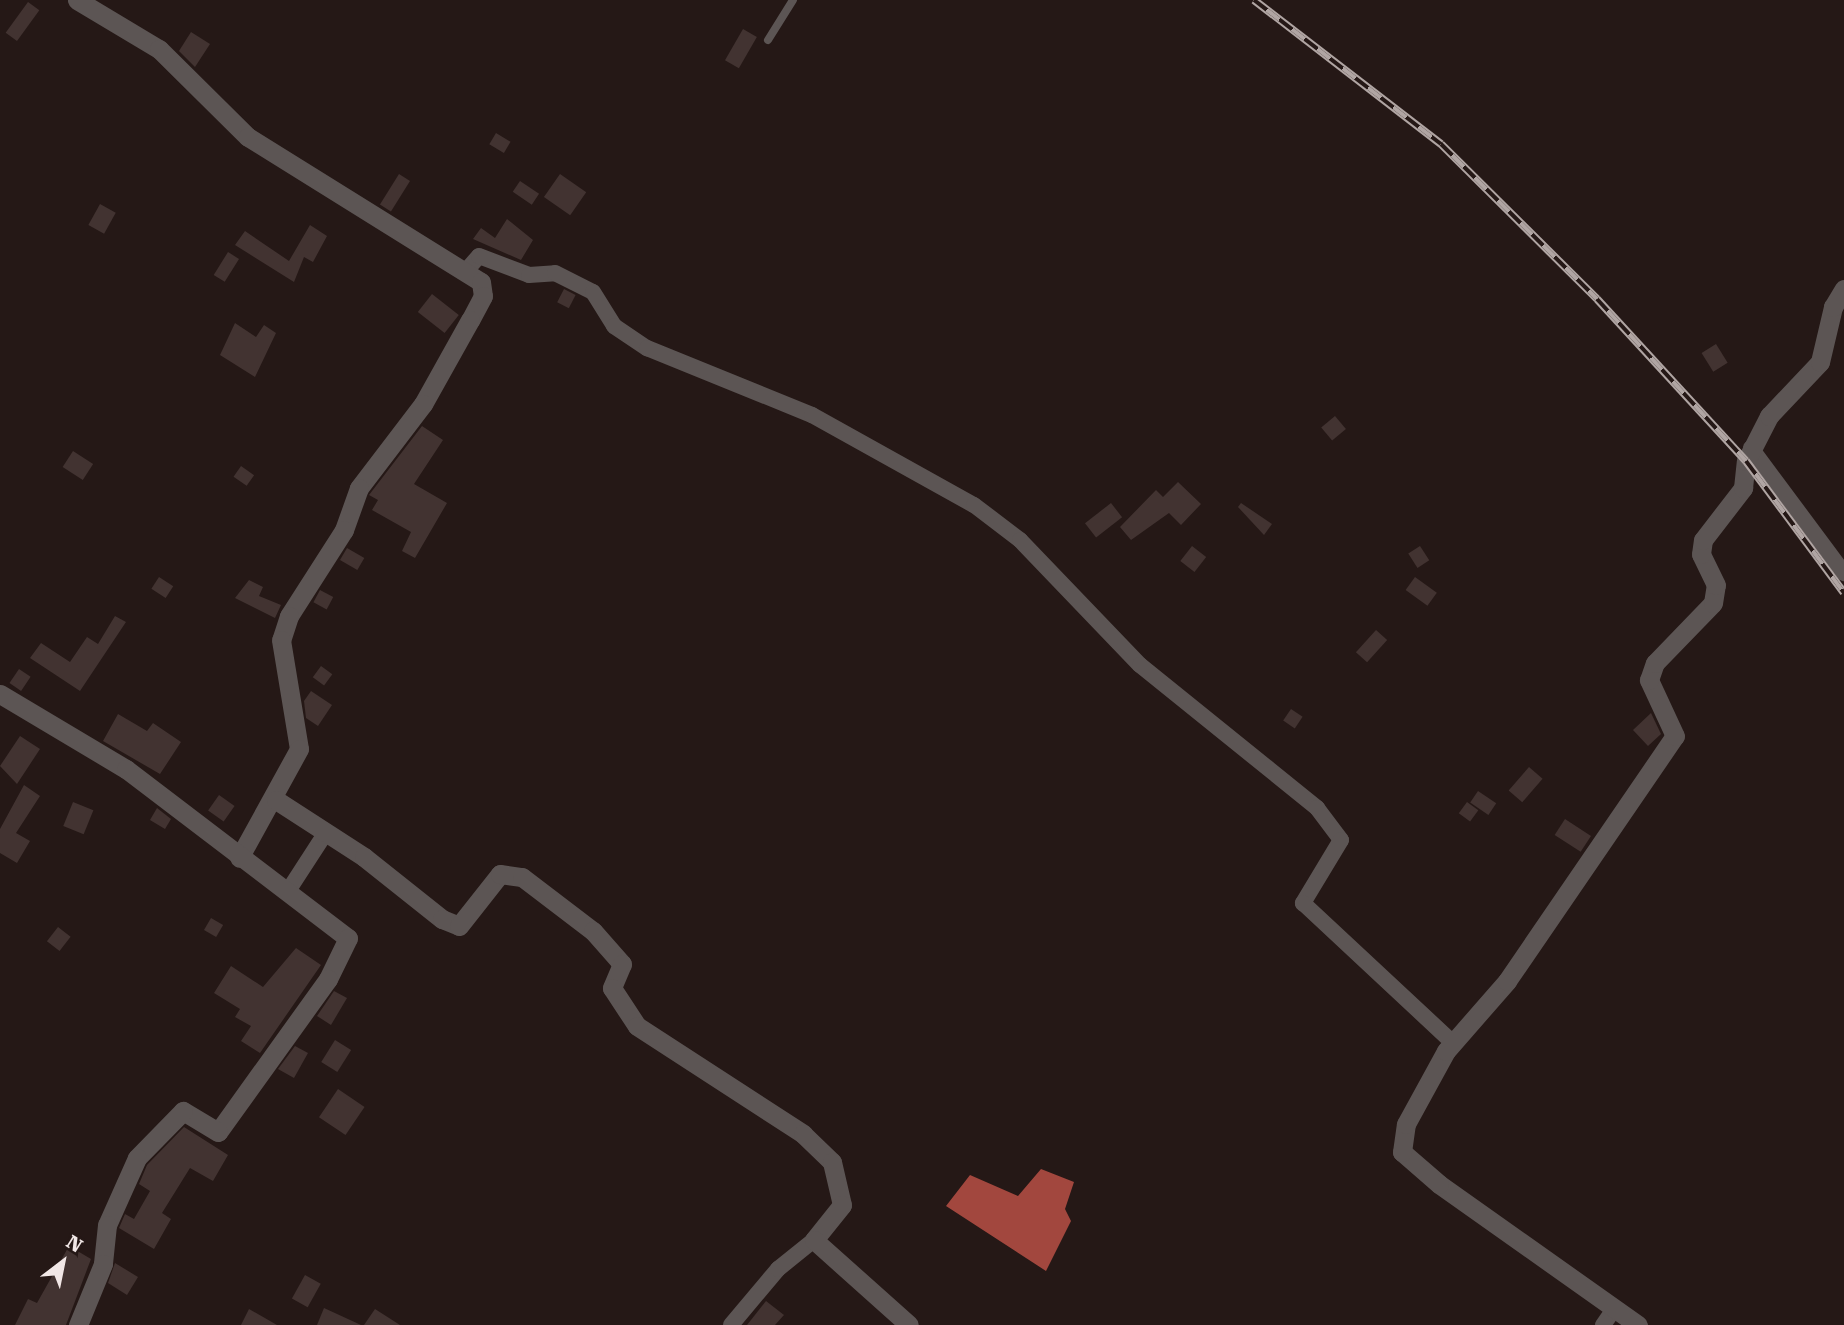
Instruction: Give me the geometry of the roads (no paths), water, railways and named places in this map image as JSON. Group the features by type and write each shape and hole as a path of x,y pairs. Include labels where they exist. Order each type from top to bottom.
{"street":[{"path":"78,0 159,49 248,137 442,252 481,282 483,296 423,404 359,488 344,530 289,616 281,640 299,749 276,800 239,858"},
{"path":"465,272 479,256 529,275 555,273 593,292 614,326 647,348 813,415 974,505 1020,540 1140,665 1317,808 1341,840 1303,903 1453,1043"},
{"path":"1637,1325 1608,1317 1402,1152 1420,1092 1453,1043 1507,981 1675,736 1649,680 1655,663 1713,603 1716,585 1701,554 1703,540 1743,488 1751,448 1769,416 1820,362 1833,307 1844,289"},
{"path":"1751,448 1844,573"},
{"path":"0,694 115,762 215,832 239,858 288,891 348,938 328,979 218,1132 183,1111 155,1133 107,1225 103,1264 78,1325"},
{"path":"276,800 459,926 500,874 522,877 593,930 622,964 612,988 637,1026 803,1134 832,1161 842,1205 814,1240 778,1269 731,1325"},
{"path":"288,891 325,834"},
{"path":"814,1240 909,1325"}],"lane":[{"path":"768,40 793,0"}],"railway":[{"path":"1254,0 1441,144 1597,299 1746,461 1844,593"}]}
